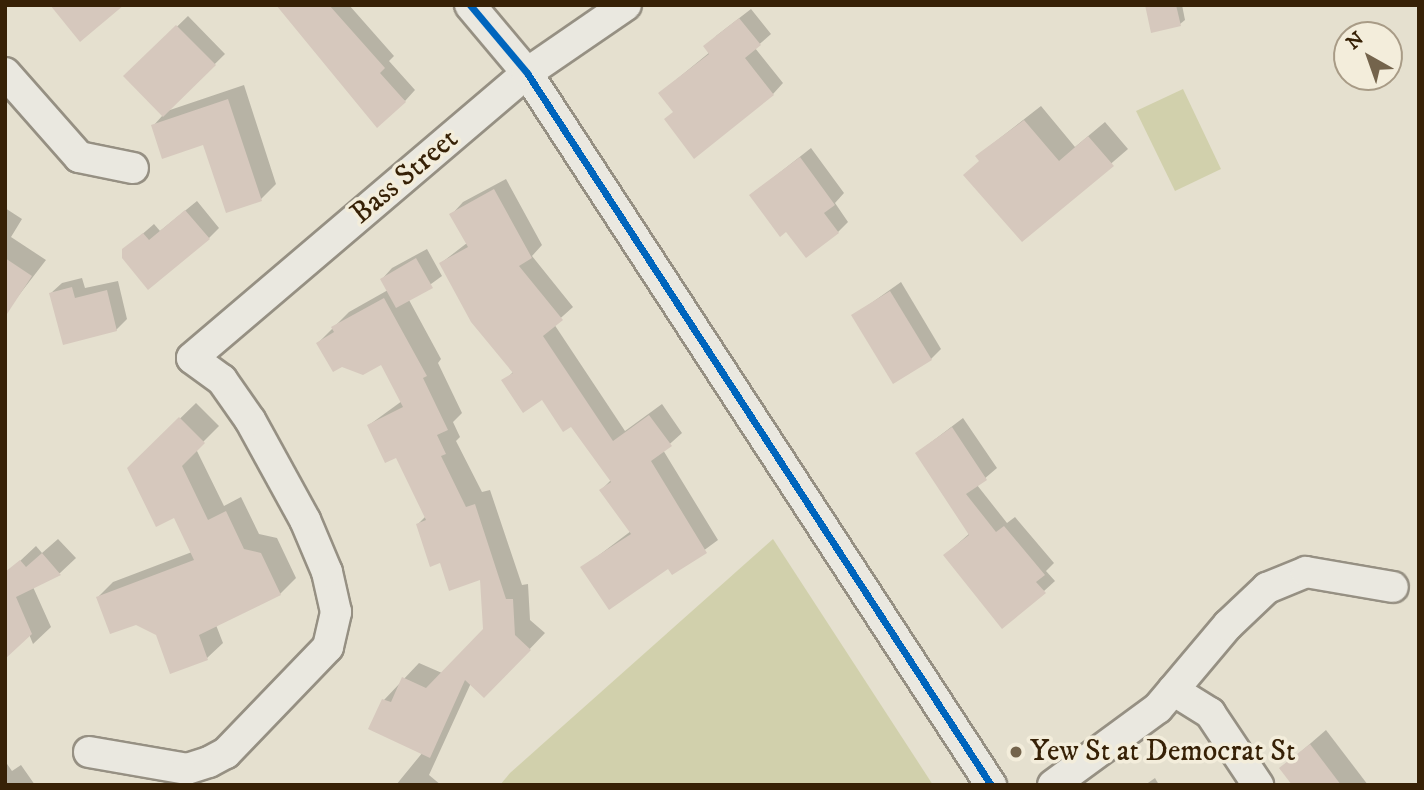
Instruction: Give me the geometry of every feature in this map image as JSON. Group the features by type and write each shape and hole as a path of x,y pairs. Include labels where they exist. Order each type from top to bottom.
{"street":[{"path":"470,5 527,73 991,785"},
{"name":"Bass Street","path":"89,752 187,769 209,762 226,753 328,647 336,612 327,572 305,520 250,419 222,380 192,358 527,73 626,5"},
{"path":"5,73 79,156 133,169"},
{"path":"1053,785 1158,708 1228,625 1267,588 1306,572 1393,587"},
{"path":"1173,690 1210,713 1258,785"}],"green space":[{"path":"1183,89 1221,169 1175,191 1136,111"},
{"path":"773,539 933,785 500,785 510,773"}],"building":[{"path":"50,5 124,5 80,42"},
{"path":"276,5 329,5 385,68 380,73 406,102 377,128"},
{"path":"1145,5 1176,5 1181,26 1151,33"},
{"path":"739,18 761,45 745,58 774,95 694,159 664,119 673,112 658,93 709,54 703,46"},
{"path":"176,25 216,65 163,117 123,76"},
{"path":"228,99 262,201 226,213 203,145 162,159 151,125"},
{"path":"1024,120 1059,161 1088,136 1114,166 1022,242 963,175 979,161 975,156"},
{"path":"800,157 835,205 824,213 839,233 806,258 786,232 780,237 749,195"},
{"path":"494,189 532,258 519,266 563,320 543,336 613,441 649,415 672,446 651,461 707,553 672,575 668,569 609,610 580,567 631,534 599,490 611,482 571,427 563,432 542,400 523,413 501,380 513,373 471,322 439,263 468,247 449,214"},
{"path":"185,210 210,239 148,290 122,258 122,249 143,233 149,240"},
{"path":"5,258 32,276 5,317"},
{"path":"416,258 433,288 396,308 380,279"},
{"path":"72,287 75,298 107,290 117,331 63,345 49,293"},
{"path":"890,291 932,360 893,384 851,315"},
{"path":"384,298 427,376 423,378 448,430 437,435 446,454 441,456 466,507 475,504 506,599 513,599 515,635 531,650 484,698 465,680 430,758 368,729 382,699 391,702 402,677 426,688 483,629 480,580 449,591 440,563 430,567 416,524 426,520 396,458 385,463 367,425 403,407 381,365 363,375 342,367 333,372 316,343 334,332 331,327"},
{"path":"179,417 205,443 182,466 208,520 226,511 244,549 261,553 281,595 199,635 208,660 170,674 156,635 136,625 110,634 96,597 194,560 174,518 156,527 127,468"},
{"path":"952,427 987,480 966,494 996,532 1004,526 1045,575 1036,582 1046,593 1002,629 943,555 969,535 915,453"},
{"path":"42,553 61,575 16,597 32,634 5,659 5,572 20,560 26,567"},
{"path":"1310,744 1341,785 1292,785 1279,768"}],"transit line":[{"path":"470,5 527,73 991,785"}],"place":[{"name":"Yew St at Democrat St","path":"1016,752"}]}
